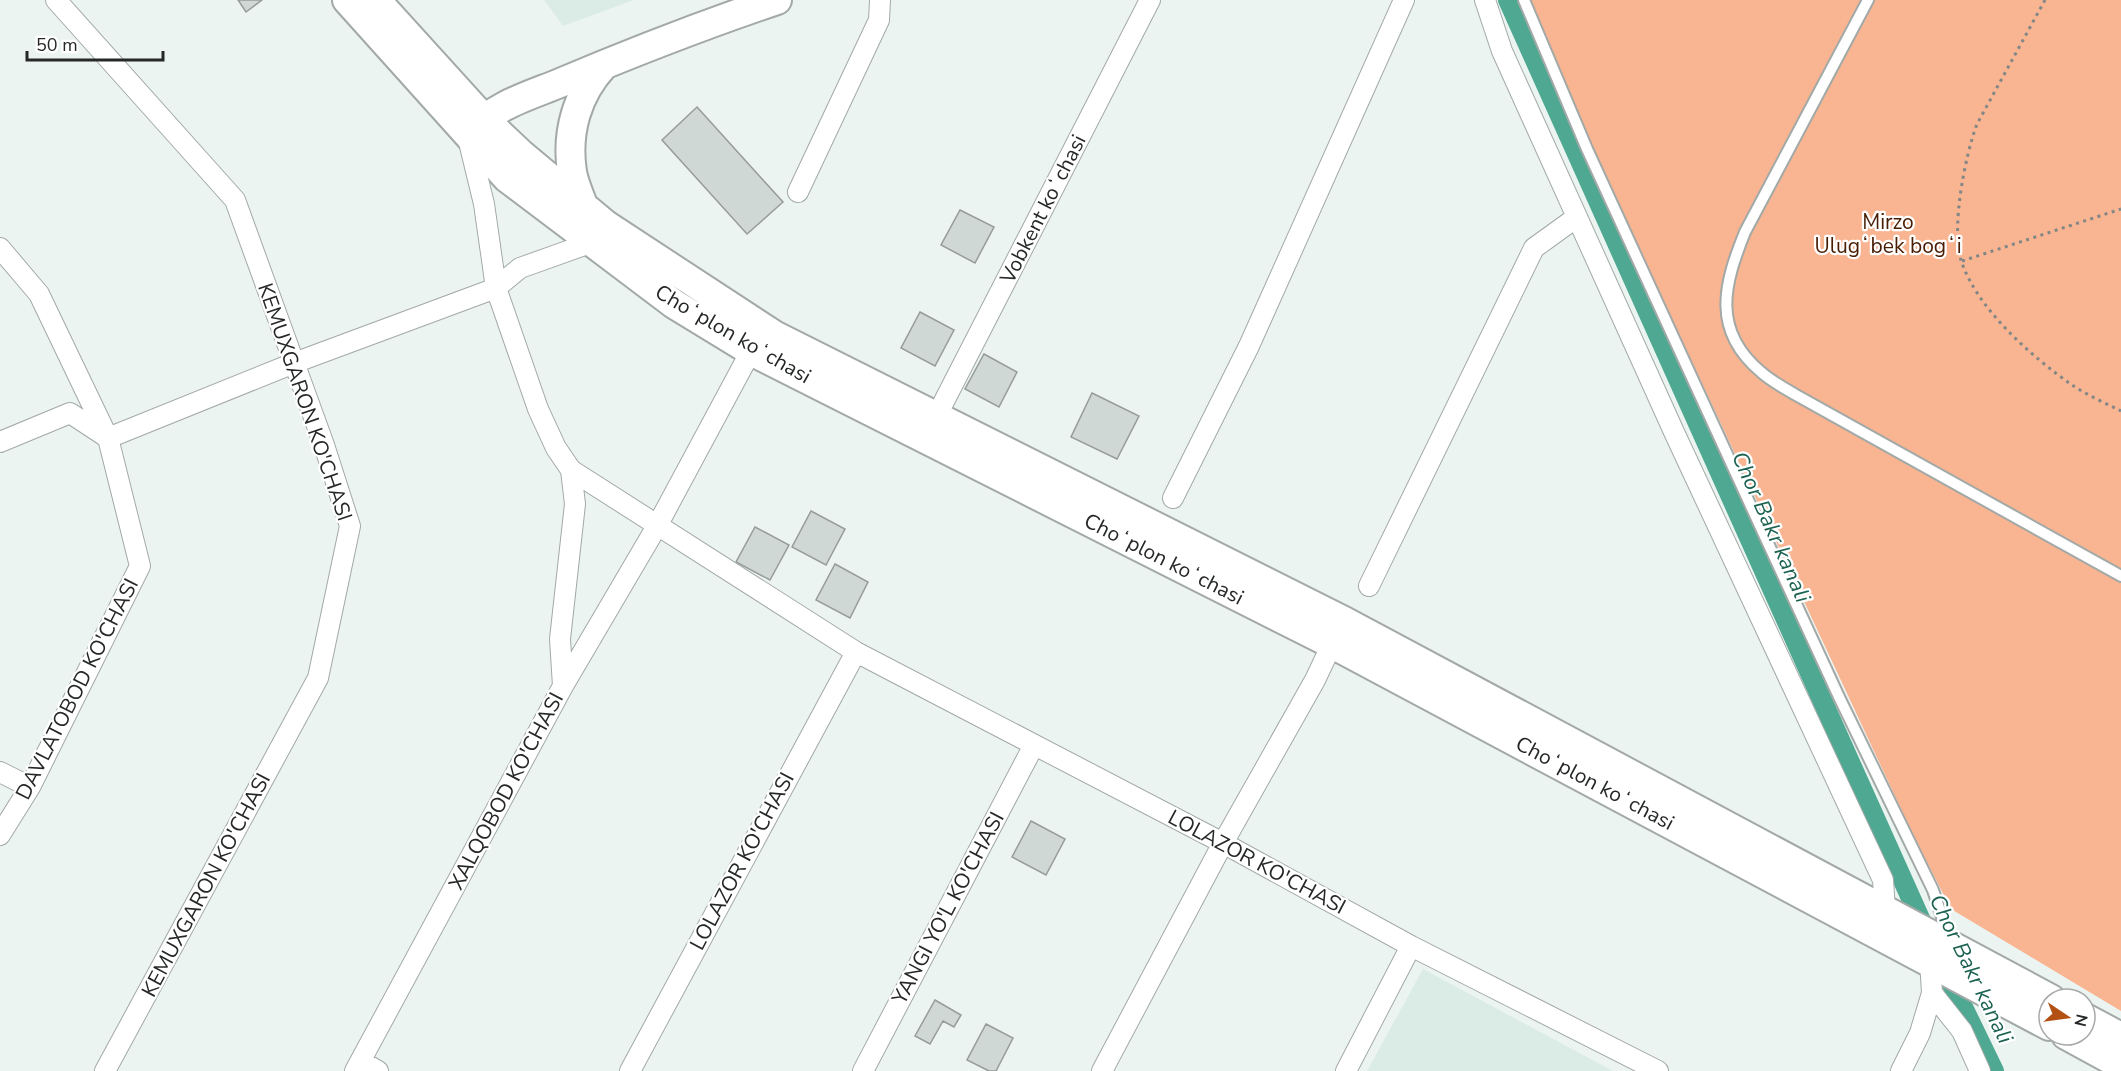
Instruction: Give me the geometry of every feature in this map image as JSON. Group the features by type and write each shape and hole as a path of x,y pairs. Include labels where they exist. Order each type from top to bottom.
{"main road":[{"name":"Choʻplon koʻchasi","path":"347,0 476,128 690,283 774,335 1357,628 1890,912 1978,987 2037,1019"},
{"name":"Choʻplon koʻchasi","path":"376,0 476,128 507,178 590,243 674,304 751,351 1937,950 2037,993"},
{"path":"476,128 605,64 777,0"},
{"path":"584,208 572,172 572,134 577,105 588,82 605,64"},
{"path":"2097,1024 2121,1037"},
{"path":"2088,1047 2121,1065"}],"street":[{"name":"KEMUXGARON KO'CHASI","path":"56,0 235,200 350,526 318,678 105,1071"},
{"path":"798,192 879,20 879,0"},
{"name":"Vobkent koʻchasi","path":"936,417 1150,0"},
{"path":"1173,498 1249,346 1404,0"},
{"path":"1485,0 1503,51 1577,217 1730,555 1883,880 1890,912"},
{"name":"XALQOBOD KO'CHASI","path":"358,1066 563,686 560,639 575,504 571,470 556,448 538,409 496,288 476,128"},
{"path":"1369,586 1534,248 1577,217"},
{"path":"0,442 70,413 108,438 294,363 496,288 520,268 590,243"},
{"name":"DAVLATOBOD KO'CHASI","path":"0,248 39,294 108,438 140,566 30,786 0,835"},
{"path":"563,686 657,526 751,351"},
{"name":"LOLAZOR KO'CHASI","path":"571,470 856,652 1223,843 1411,946 1658,1071"},
{"path":"1102,1071 1223,843 1315,680 1332,644"},
{"name":"LOLAZOR KO'CHASI","path":"630,1071 856,652"},
{"name":"YANGI YO'L KO'CHASI","path":"863,1071 1034,745"},
{"path":"0,771 30,786"},
{"path":"1346,1071 1411,946"},
{"path":"1901,1071 1920,1033 1932,993 1937,950"},
{"path":"1932,993 1962,1031 1980,1071"},
{"path":"358,1066 378,1071"}],"lane":[{"path":"1524,0 1583,138 1728,458 1843,707 1933,890 1937,950"},
{"path":"1868,0 1745,232 1731,266 1725,292 1727,314 1737,346 1761,372 1796,395 2121,576"}],"path":[{"path":"2045,0 1977,124 1970,146 1959,234 1962,261 1975,287 2024,347 2073,386 2121,411"},
{"path":"1962,261 2121,209"}],"shaded area":[{"path":"544,0 634,0 563,26"},
{"path":"1423,969 1613,1071 1367,1071"}],"green space":[{"name":"Mirzo Ulugʻbek bogʻi","path":"1531,0 2121,0 2121,1011 2097,997 2097,987 2081,987 1951,909 1916,841 1592,148"}],"building":[{"path":"238,0 262,0 246,12"},
{"path":"697,107 783,202 747,234 662,140"},
{"path":"960,210 994,227 975,263 941,245"},
{"path":"920,312 954,330 935,366 901,348"},
{"path":"984,354 1017,372 999,407 965,389"},
{"path":"1092,393 1139,416 1117,459 1071,437"},
{"path":"811,511 845,529 826,565 792,547"},
{"path":"755,527 789,545 770,580 736,562"},
{"path":"835,564 868,582 850,618 816,600"},
{"path":"1031,821 1065,839 1046,875 1012,857"},
{"path":"935,1000 961,1015 954,1027 943,1021 930,1044 915,1036"},
{"path":"986,1024 1013,1038 996,1071 989,1071 967,1060"}],"waterway":[{"name":"Chor Bakr kanali","path":"1508,0 1927,934"},
{"name":"Chor Bakr kanali","path":"1944,968 1994,1071"}]}
